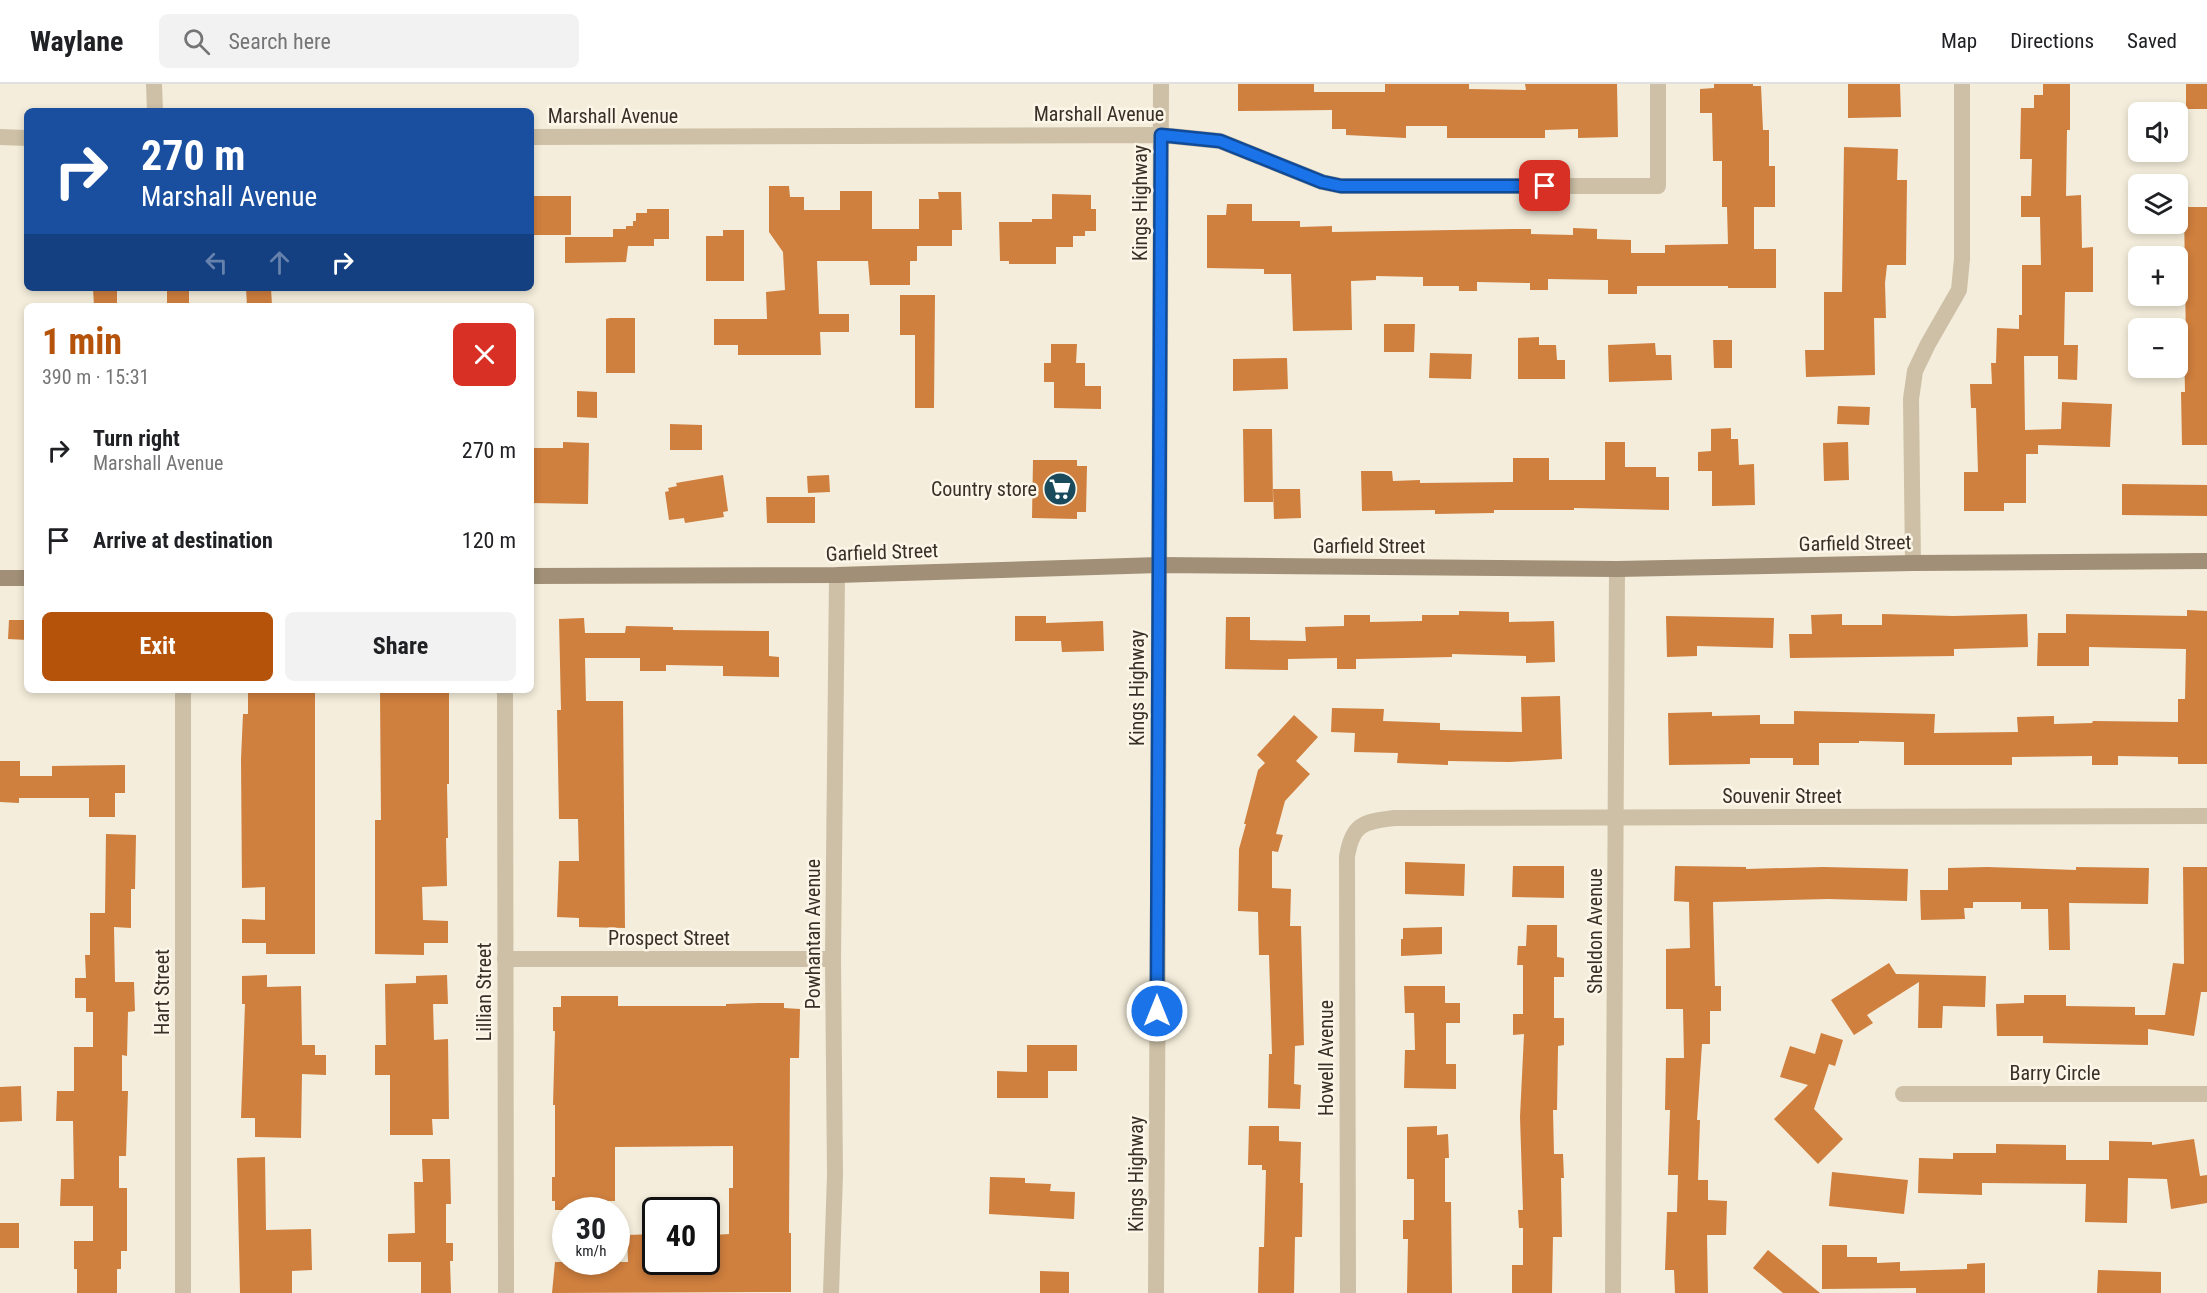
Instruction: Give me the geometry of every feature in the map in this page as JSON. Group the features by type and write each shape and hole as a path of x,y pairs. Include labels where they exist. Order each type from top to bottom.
{"main road":[{"name":"Garfield Street","path":"534,576 837,575 1159,565 1617,569 1913,563 2207,561"},
{"path":"0,578 24,578"}],"street":[{"path":"154,84 155,108"},
{"name":"Kings Highway","path":"1156,1293 1161,84"},
{"name":"Marshall Avenue","path":"534,137 1161,135 1220,141 1322,182 1341,186 1658,186 1658,84"},
{"path":"1913,563 1911,399 1915,371 1959,290 1962,260 1962,84"},
{"path":"0,137 24,138"},
{"name":"Sheldon Avenue","path":"1614,1293 1617,569"},
{"name":"Powhantan Avenue","path":"831,1293 834,1175 833,959 837,575"},
{"name":"Hart Street","path":"183,693 183,1293"},
{"name":"Lillian Street","path":"505,693 506,1293"},
{"name":"Souvenir Street","path":"1359,827 1374,821 1394,818 2207,816"},
{"name":"Howell Avenue","path":"1348,1293 1347,857 1349,838 1359,827"},
{"name":"Prospect Street","path":"505,959 833,959"},
{"name":"Barry Circle","path":"1903,1094 2207,1094"}],"building":[{"path":"1238,84 1314,84 1314,92 1385,92 1385,84 1469,84 1469,89 1526,90 1525,84 1617,84 1618,137 1578,138 1578,129 1545,130 1545,138 1447,138 1447,126 1406,126 1406,138 1346,135 1346,129 1332,129 1332,110 1238,111"},
{"path":"1714,84 1761,86 1763,130 1769,130 1769,166 1775,166 1775,207 1754,207 1754,249 1776,249 1776,288 1637,286 1637,294 1608,294 1608,280 1548,279 1548,290 1530,290 1530,283 1477,282 1477,291 1459,291 1459,286 1423,286 1423,277 1376,276 1376,280 1351,281 1352,330 1293,331 1291,274 1264,274 1264,269 1207,268 1207,215 1226,215 1227,204 1252,204 1252,221 1300,221 1300,227 1332,226 1332,232 1531,229 1531,234 1573,235 1573,228 1597,229 1597,239 1631,240 1631,253 1665,253 1665,245 1728,244 1727,207 1722,207 1722,161 1713,161 1712,113 1700,113 1700,89 1714,88"},
{"path":"1848,84 1900,84 1901,117 1848,118"},
{"path":"2043,84 2070,84 2066,196 2081,195 2082,248 2093,247 2093,292 2065,292 2064,345 2078,345 2077,380 2058,379 2058,356 2024,356 2025,430 2061,429 2062,402 2112,404 2110,447 2038,445 2038,454 2026,454 2026,503 2004,503 2004,511 1964,511 1964,472 1978,472 1976,408 1971,408 1970,384 1992,384 1991,363 1996,363 1997,328 2019,329 2019,315 2022,315 2022,265 2041,265 2040,217 2021,217 2021,196 2031,196 2032,159 2020,159 2021,108 2034,108 2034,95 2043,95"},
{"path":"2186,84 2207,84 2207,109 2188,109 2188,102 2186,102"},
{"path":"1844,147 1898,149 1897,180 1907,180 1906,265 1887,265 1886,318 1874,318 1875,375 1806,377 1805,350 1824,350 1824,292 1842,292"},
{"path":"769,186 789,186 790,197 804,197 804,210 840,210 840,191 872,191 872,229 919,229 919,199 939,199 938,192 961,192 962,230 952,230 952,246 917,246 917,261 910,261 910,285 870,285 868,261 817,261 819,314 849,314 849,332 820,332 821,355 738,355 738,345 714,345 714,319 767,319 766,292 785,290 783,252 769,232"},
{"path":"1052,194 1091,195 1091,209 1096,209 1096,231 1085,231 1085,236 1073,236 1073,247 1056,247 1056,264 1009,264 1009,261 1000,261 999,222 1032,222 1032,219 1052,219"},
{"path":"534,196 571,196 571,235 534,235"},
{"path":"2188,207 2207,207 2207,445 2182,445 2181,392 2185,392 2185,378 2188,378 2188,318 2186,318 2185,306 2188,306 2188,246 2185,246 2184,234 2188,234"},
{"path":"647,209 669,209 669,239 654,239 654,246 628,246 626,262 565,263 565,237 613,237 613,229 626,229 626,226 633,226 636,213 647,213"},
{"path":"723,230 744,230 744,281 706,281 706,236 723,236"},
{"path":"93,291 117,291 117,303 94,303"},
{"path":"167,291 189,291 189,303 167,303"},
{"path":"246,291 271,291 272,303 247,303"},
{"path":"900,295 935,295 934,408 915,408 915,335 900,335"},
{"path":"635,318 635,373 606,373 606,319"},
{"path":"1384,324 1415,324 1414,352 1384,352"},
{"path":"1539,337 1539,345 1556,345 1557,360 1565,360 1565,379 1518,379 1518,338"},
{"path":"1713,340 1732,340 1732,368 1714,368"},
{"path":"1655,343 1656,355 1671,355 1672,380 1609,382 1608,345"},
{"path":"1051,344 1077,344 1076,363 1085,363 1085,386 1101,386 1101,409 1054,408 1054,382 1044,382 1044,363 1051,363"},
{"path":"1430,353 1472,354 1471,379 1429,378"},
{"path":"1287,358 1288,389 1233,391 1233,359"},
{"path":"577,391 597,392 597,418 577,417"},
{"path":"1838,406 1870,407 1869,425 1837,424"},
{"path":"670,424 702,425 702,450 670,450"},
{"path":"1731,428 1731,439 1738,439 1739,465 1754,464 1755,505 1712,506 1712,471 1698,471 1698,452 1711,451 1711,429"},
{"path":"1243,429 1272,429 1273,502 1244,502"},
{"path":"563,442 589,443 588,504 534,503 534,448 563,448"},
{"path":"1605,442 1625,442 1625,467 1656,467 1656,477 1669,477 1669,510 1574,508 1574,510 1494,510 1494,513 1435,514 1435,510 1362,511 1361,471 1392,471 1393,481 1420,480 1420,483 1513,482 1513,458 1549,458 1549,480 1605,480"},
{"path":"1848,442 1849,480 1824,481 1823,443"},
{"name":"Country store","path":"1033,460 1077,460 1077,466 1087,466 1086,512 1077,512 1077,519 1032,518"},
{"path":"723,475 728,511 723,512 724,517 685,523 684,518 669,520 665,492 669,491 668,488 677,486 676,483"},
{"path":"829,475 830,492 808,493 807,476"},
{"path":"2122,484 2207,485 2207,516 2122,515"},
{"path":"1273,489 1300,489 1301,518 1274,519"},
{"path":"766,497 815,497 815,523 767,523"},
{"path":"2187,610 2207,611 2207,764 2178,764 2178,757 2118,756 2118,765 2092,765 2092,756 2012,757 2012,765 1904,765 1904,742 1859,741 1859,743 1819,743 1819,765 1793,765 1793,758 1750,758 1750,764 1669,765 1668,713 1712,712 1712,716 1760,715 1760,724 1794,724 1794,711 1935,714 1934,733 2018,732 2017,717 2054,716 2054,724 2092,723 2093,721 2178,722 2178,699 2185,699 2186,649 2089,647 2089,666 2037,666 2038,633 2066,633 2066,614 2187,616"},
{"path":"1459,611 1509,612 1509,622 1554,621 1555,662 1526,663 1526,656 1452,654 1452,657 1356,659 1356,669 1337,669 1337,658 1288,659 1288,670 1225,669 1226,617 1250,617 1250,640 1306,641 1305,627 1344,626 1344,615 1370,615 1370,622 1422,621 1422,615 1459,615"},
{"path":"1842,614 1842,625 1882,625 1882,614 1953,616 2027,614 2028,647 1954,649 1954,656 1790,658 1789,634 1812,634 1811,615"},
{"path":"1015,616 1046,616 1046,623 1103,621 1104,651 1062,652 1061,641 1015,641"},
{"path":"1666,616 1774,618 1773,648 1697,646 1697,656 1667,657"},
{"path":"584,618 585,633 625,633 626,626 673,627 673,630 769,631 769,656 779,657 779,677 723,676 723,666 666,665 666,671 640,671 640,658 585,658 586,701 623,701 625,928 579,927 579,918 557,917 559,861 579,861 578,819 559,819 557,710 561,710 559,619"},
{"path":"9,620 24,620 24,640 8,639"},
{"path":"248,693 315,693 315,954 266,954 266,943 242,943 242,919 265,920 265,887 242,888 241,759 243,714 248,714"},
{"path":"380,693 449,693 447,886 422,887 423,920 448,921 448,943 424,943 424,955 375,954 375,820 381,820"},
{"path":"1560,696 1562,759 1510,762 1448,761 1448,765 1397,763 1398,753 1354,752 1355,733 1331,732 1332,708 1384,709 1383,721 1440,723 1440,730 1522,732 1521,697"},
{"path":"1294,715 1318,737 1296,761 1310,774 1285,801 1276,834 1283,835 1278,852 1272,851 1272,888 1291,889 1290,926 1301,926 1304,1045 1295,1046 1294,1084 1301,1085 1300,1109 1268,1108 1269,1054 1272,1054 1269,955 1259,955 1258,912 1238,911 1239,849 1258,770 1265,763 1257,755"},
{"path":"0,761 20,761 20,776 52,776 52,766 125,765 125,793 115,793 115,817 89,817 89,798 19,798 19,803 0,802"},
{"path":"106,834 136,835 135,889 131,889 131,928 114,927 115,982 134,982 135,1011 128,1012 127,1056 122,1055 122,1091 128,1091 126,1156 119,1156 119,1188 127,1188 127,1251 121,1251 121,1269 117,1269 117,1293 77,1293 74,1241 93,1241 93,1206 60,1206 61,1179 74,1179 73,1121 56,1121 57,1091 74,1091 74,1047 93,1047 93,1012 86,1012 86,998 75,998 75,978 86,978 85,955 90,955 90,913 105,913"},
{"path":"1405,862 1465,864 1464,896 1405,894"},
{"path":"1513,866 1564,866 1564,898 1512,897"},
{"path":"1675,866 1746,867 1746,869 1823,867 1908,869 1907,901 1828,899 1713,902 1715,986 1721,986 1721,1011 1710,1011 1710,1044 1702,1044 1697,1120 1700,1120 1698,1180 1708,1180 1708,1200 1727,1201 1726,1235 1707,1235 1708,1293 1675,1293 1674,1270 1665,1270 1667,1212 1677,1212 1678,1175 1668,1175 1670,1110 1665,1110 1666,1058 1684,1058 1683,1009 1666,1009 1666,949 1690,948 1689,902 1674,901"},
{"path":"2076,867 2149,868 2148,904 2069,903 2070,950 2049,950 2048,909 2021,909 2021,902 1973,902 1973,908 1964,908 1965,919 1921,920 1920,890 1948,890 1948,868 2076,870"},
{"path":"2183,867 2207,867 2207,992 2201,992 2194,1036 2148,1029 2148,1045 2043,1043 2043,1036 1997,1036 1996,1004 2024,1003 2024,995 2066,995 2066,1006 2135,1007 2135,1015 2165,1015 2173,963 2184,964"},
{"path":"1527,925 1557,925 1557,957 1564,958 1564,977 1554,977 1554,1018 1564,1018 1564,1045 1558,1046 1557,1110 1553,1110 1554,1154 1563,1154 1564,1178 1561,1178 1562,1237 1553,1237 1552,1293 1512,1293 1512,1265 1523,1265 1523,1228 1519,1228 1518,1210 1523,1210 1520,1117 1524,1034 1513,1035 1513,1014 1523,1014 1523,965 1517,965 1518,946 1526,946"},
{"path":"1442,927 1442,954 1401,956 1403,928"},
{"path":"1889,963 1896,974 1986,976 1985,1007 1943,1006 1942,1028 1918,1028 1919,982 1867,1015 1873,1023 1854,1035 1831,1000"},
{"path":"267,975 267,987 301,986 302,1045 315,1045 315,1055 326,1055 326,1075 302,1074 301,1138 255,1137 255,1118 241,1118 245,1004 242,1004 242,976"},
{"path":"447,975 448,1004 433,1004 434,1040 448,1039 449,1119 432,1119 433,1135 390,1135 390,1075 375,1075 375,1045 386,1045 385,984 416,983 416,976"},
{"path":"1404,986 1445,986 1445,1003 1460,1003 1460,1023 1446,1023 1446,1064 1456,1064 1456,1089 1404,1088 1405,1050 1415,1050 1414,1013 1405,1013"},
{"path":"561,996 618,996 618,1006 726,1006 726,1004 784,1003 784,1008 800,1009 799,1058 790,1058 791,1292 552,1293 554,1275 630,1275 630,1235 642,1234 642,1275 720,1275 720,1235 729,1234 729,1188 733,1188 733,1146 615,1147 615,1197 552,1197 552,1177 555,1177 553,1007 561,1007"},
{"path":"1821,1033 1843,1040 1835,1066 1829,1064 1814,1109 1843,1139 1818,1164 1774,1119 1808,1085 1780,1077 1790,1046 1815,1054"},
{"path":"1027,1045 1077,1045 1077,1071 1048,1071 1048,1098 997,1098 997,1071 1027,1072"},
{"path":"21,1086 22,1121 0,1122 0,1087"},
{"path":"1249,1126 1279,1126 1279,1141 1301,1142 1302,1237 1295,1237 1294,1293 1258,1293 1259,1247 1264,1247 1266,1170 1262,1170 1262,1165 1248,1165"},
{"path":"1437,1126 1437,1135 1448,1134 1449,1158 1445,1158 1445,1202 1451,1202 1452,1293 1407,1293 1408,1239 1403,1239 1403,1220 1414,1220 1414,1179 1407,1179 1407,1127"},
{"path":"2194,1139 2200,1176 2207,1175 2207,1203 2171,1209 2167,1179 2128,1178 2127,1223 2085,1222 2086,1184 1982,1183 1982,1195 1918,1193 1919,1158 1953,1159 1953,1153 1996,1153 1996,1144 2066,1145 2066,1160 2109,1160 2109,1141 2152,1142 2152,1145"},
{"path":"265,1157 266,1230 311,1229 312,1270 292,1271 292,1293 240,1293 237,1158"},
{"path":"422,1159 450,1159 451,1204 446,1204 446,1243 453,1243 453,1261 450,1261 451,1293 421,1293 421,1262 388,1262 388,1234 415,1233 414,1182 423,1182"},
{"path":"1832,1172 1908,1180 1904,1214 1829,1206"},
{"path":"990,1177 1025,1178 1025,1183 1051,1184 1050,1191 1075,1192 1074,1219 989,1214"},
{"path":"0,1223 19,1223 19,1248 0,1248"},
{"path":"1822,1245 1847,1245 1847,1257 1877,1257 1877,1263 1900,1262 1900,1271 1967,1269 1967,1264 1985,1263 1985,1293 1916,1293 1916,1288 1822,1289"},
{"path":"1768,1250 1820,1293 1783,1293 1753,1268"},
{"path":"2098,1270 2161,1272 2161,1293 2097,1293"},
{"path":"1040,1271 1069,1272 1069,1293 1040,1293"}],"place":[{"name":"Country store","path":"1060,489"}],"route":[{"path":"1157,1011 1161,135 1220,141 1322,182 1341,186 1545,186"}]}
